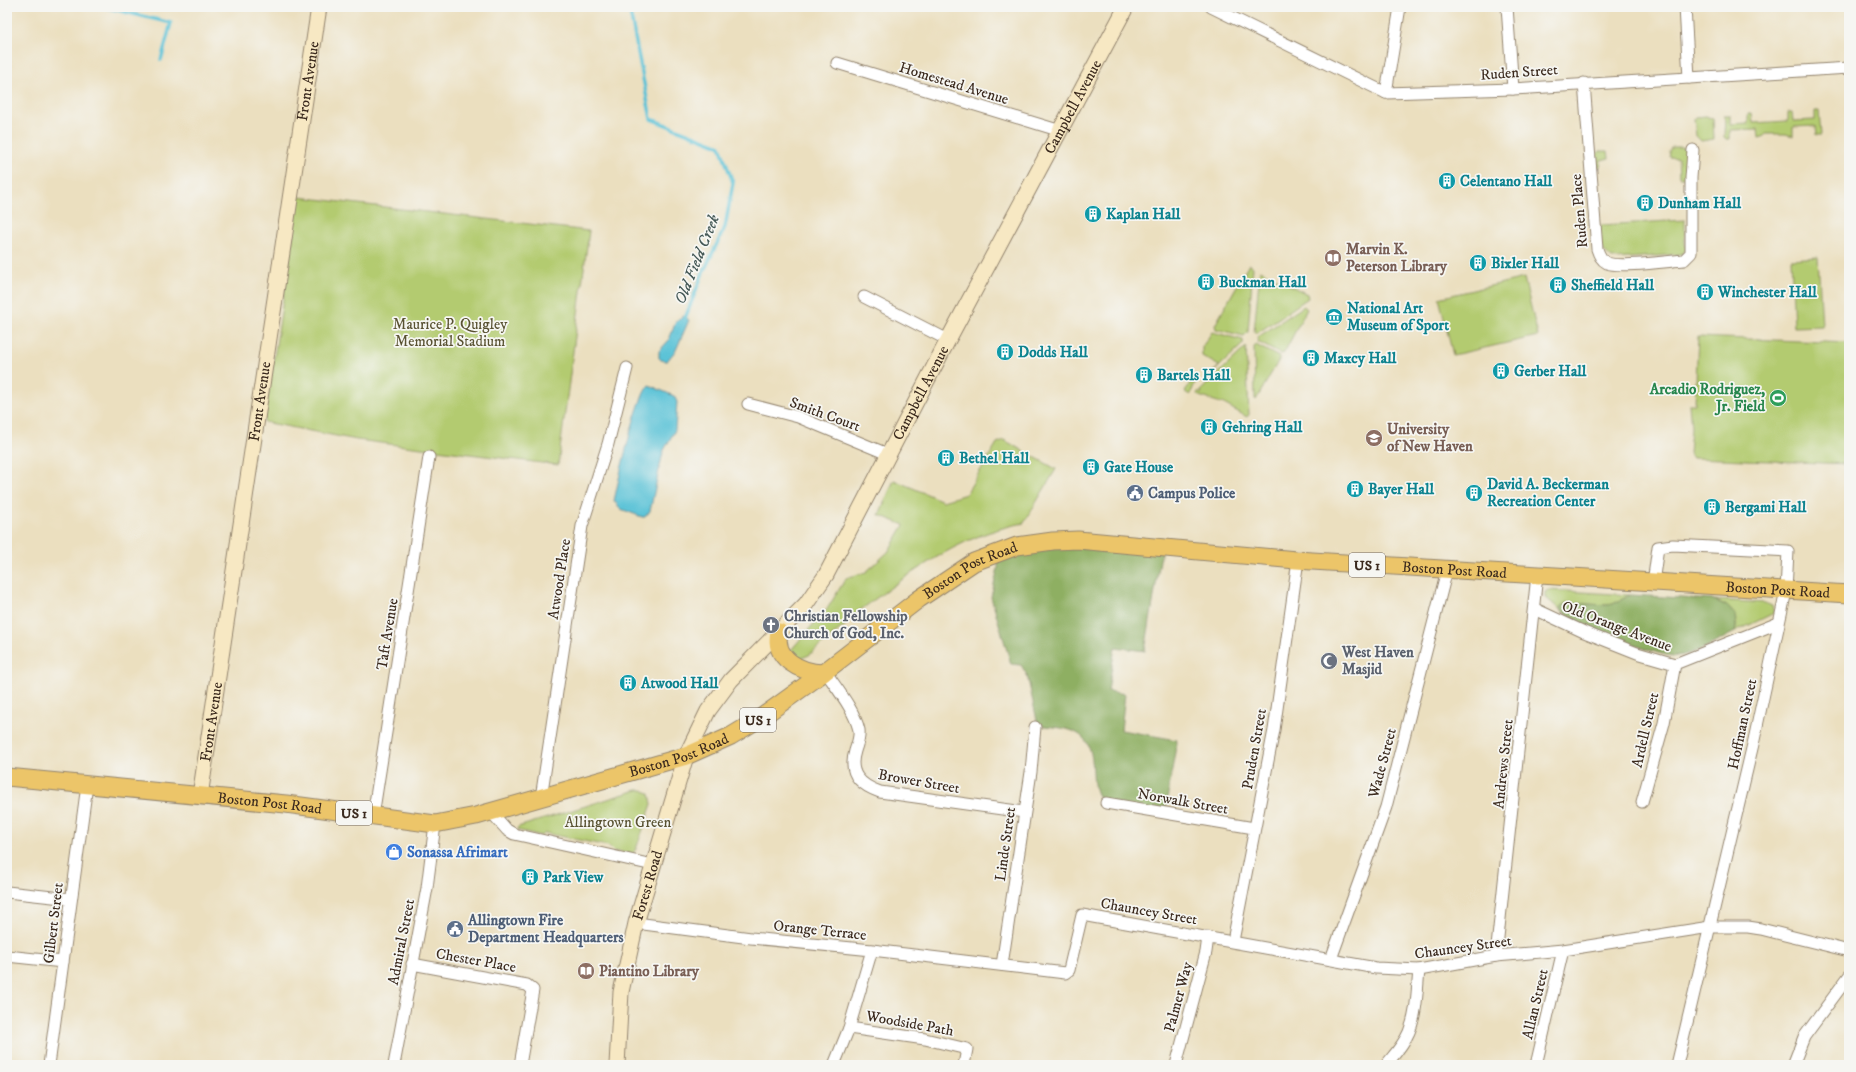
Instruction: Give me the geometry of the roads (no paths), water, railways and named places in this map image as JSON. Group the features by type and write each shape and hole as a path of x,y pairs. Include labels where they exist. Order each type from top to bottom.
{"main road":[{"name":"Front Avenue","path":"200,796 319,7"},
{"name":"Campbell Avenue","path":"686,756 708,711 741,668 806,604 820,585 890,455 948,340 1062,131 1126,7"},
{"name":"Boston Post Road","path":"7,777 286,804 435,824 491,812 686,756 730,736 759,719 824,672 919,599 962,569 974,562 1017,546 1053,540 1078,540 1298,560 1849,594"},
{"path":"779,632 779,647 790,662 805,671 824,672"},
{"name":"Forest Road","path":"617,1065 621,992 636,923 686,756"}],"street":[{"name":"Ruden Street","path":"1211,7 1386,93 1513,89 1584,83 1849,68"},
{"path":"1386,93 1400,7"},
{"path":"1507,7 1513,89"},
{"path":"1685,7 1689,78"},
{"name":"Homestead Avenue","path":"837,63 1062,131"},
{"name":"Ruden Place","path":"1584,83 1597,249 1603,261 1616,265 1684,260 1689,257 1691,253 1691,178 1693,150"},
{"path":"864,297 948,340"},
{"name":"Atwood Place","path":"541,798 582,526 608,444 627,368"},
{"name":"Smith Court","path":"748,404 798,417 890,455"},
{"name":"Taft Avenue","path":"373,816 429,456"},
{"name":"Hoffman Street","path":"1654,583 1658,547 1673,544 1788,551 1786,591 1754,740 1677,1065"},
{"name":"Pruden Street","path":"1233,941 1274,730 1298,560"},
{"name":"Wade Street","path":"1331,959 1386,807 1447,570"},
{"name":"Andrews Street","path":"1496,956 1535,609 1537,575"},
{"name":"Old Orange Avenue","path":"1535,609 1584,632 1637,653 1675,664 1778,623"},
{"name":"Ardell Street","path":"1642,802 1664,723 1675,664"},
{"name":"Brower Street","path":"824,672 856,722 859,738 853,768 858,780 863,784 880,792 1024,812"},
{"name":"Linde Street","path":"1002,965 1031,772 1035,727"},
{"name":"Gilbert Street","path":"49,1065 87,785"},
{"name":"Norwalk Street","path":"1106,803 1254,828"},
{"path":"491,812 507,830 514,834 653,865"},
{"name":"Admiral Street","path":"394,1065 427,888 435,824"},
{"path":"7,892 71,899"},
{"name":"Chauncey Street","path":"1002,965 1065,973 1068,970 1082,915 1233,941 1376,968 1419,970 1496,956 1563,950 1710,927 1748,927 1761,929 1849,952"},
{"name":"Orange Terrace","path":"636,923 751,938 1002,965"},
{"name":"Palmer Way","path":"1176,1065 1206,952 1208,937"},
{"path":"834,1065 849,1028 872,950"},
{"name":"Allan Street","path":"1536,1065 1563,950"},
{"path":"7,956 63,962"},
{"name":"Chester Place","path":"412,964 527,985 533,990 520,1065"},
{"path":"1386,1065 1402,1046 1410,1031 1415,1007 1419,970"},
{"path":"1792,1065 1804,1037 1849,976"},
{"name":"Woodside Path","path":"849,1028 925,1039 966,1049 964,1065"}],"water":[{"path":"684,316 689,320 676,350 667,361 661,360 659,358 659,351 669,340 676,321"},
{"path":"649,385 674,396 677,402 675,430 663,452 650,511 645,517 642,517 621,509 614,501 634,422 644,393"}],"waterway":[{"path":"104,7 171,23 161,60"},
{"name":"Old Field Creek","path":"629,7 651,119 720,146 733,183 725,227 702,275 684,321"}],"place":[{"name":"Celentano Hall","path":"1447,181"},
{"name":"Dunham Hall","path":"1645,203"},
{"name":"Kaplan Hall","path":"1093,214"},
{"name":"Marvin K. Peterson Library","path":"1333,258"},
{"name":"Bixler Hall","path":"1478,263"},
{"name":"Buckman Hall","path":"1206,282"},
{"name":"Sheffield Hall","path":"1558,285"},
{"name":"Winchester Hall","path":"1705,292"},
{"name":"National Art Museum of Sport","path":"1334,317"},
{"name":"Dodds Hall","path":"1005,352"},
{"name":"Maxcy Hall","path":"1311,358"},
{"name":"Gerber Hall","path":"1501,371"},
{"name":"Bartels Hall","path":"1144,375"},
{"name":"Arcadio Rodriguez, Jr. Field","path":"1778,398"},
{"name":"Gehring Hall","path":"1209,427"},
{"name":"University of New Haven","path":"1374,438"},
{"name":"Bethel Hall","path":"946,458"},
{"name":"Gate House","path":"1091,467"},
{"name":"Bayer Hall","path":"1355,489"},
{"name":"Campus Police","path":"1135,493"},
{"name":"David A. Beckerman Recreation Center","path":"1474,493"},
{"name":"Bergami Hall","path":"1712,507"},
{"name":"Christian Fellowship Church of God, Inc.","path":"771,625"},
{"name":"West Haven Masjid","path":"1329,661"},
{"name":"Atwood Hall","path":"628,683"},
{"name":"Sonassa Afrimart","path":"394,852"},
{"name":"Park View","path":"530,877"},
{"name":"Allingtown Fire Department Headquarters","path":"455,929"},
{"name":"Piantino Library","path":"586,971"}],"park label":[{"name":"Maurice P. Quigley Memorial Stadium","path":"450,332"},
{"name":"Allingtown Green","path":"618,822"}]}
